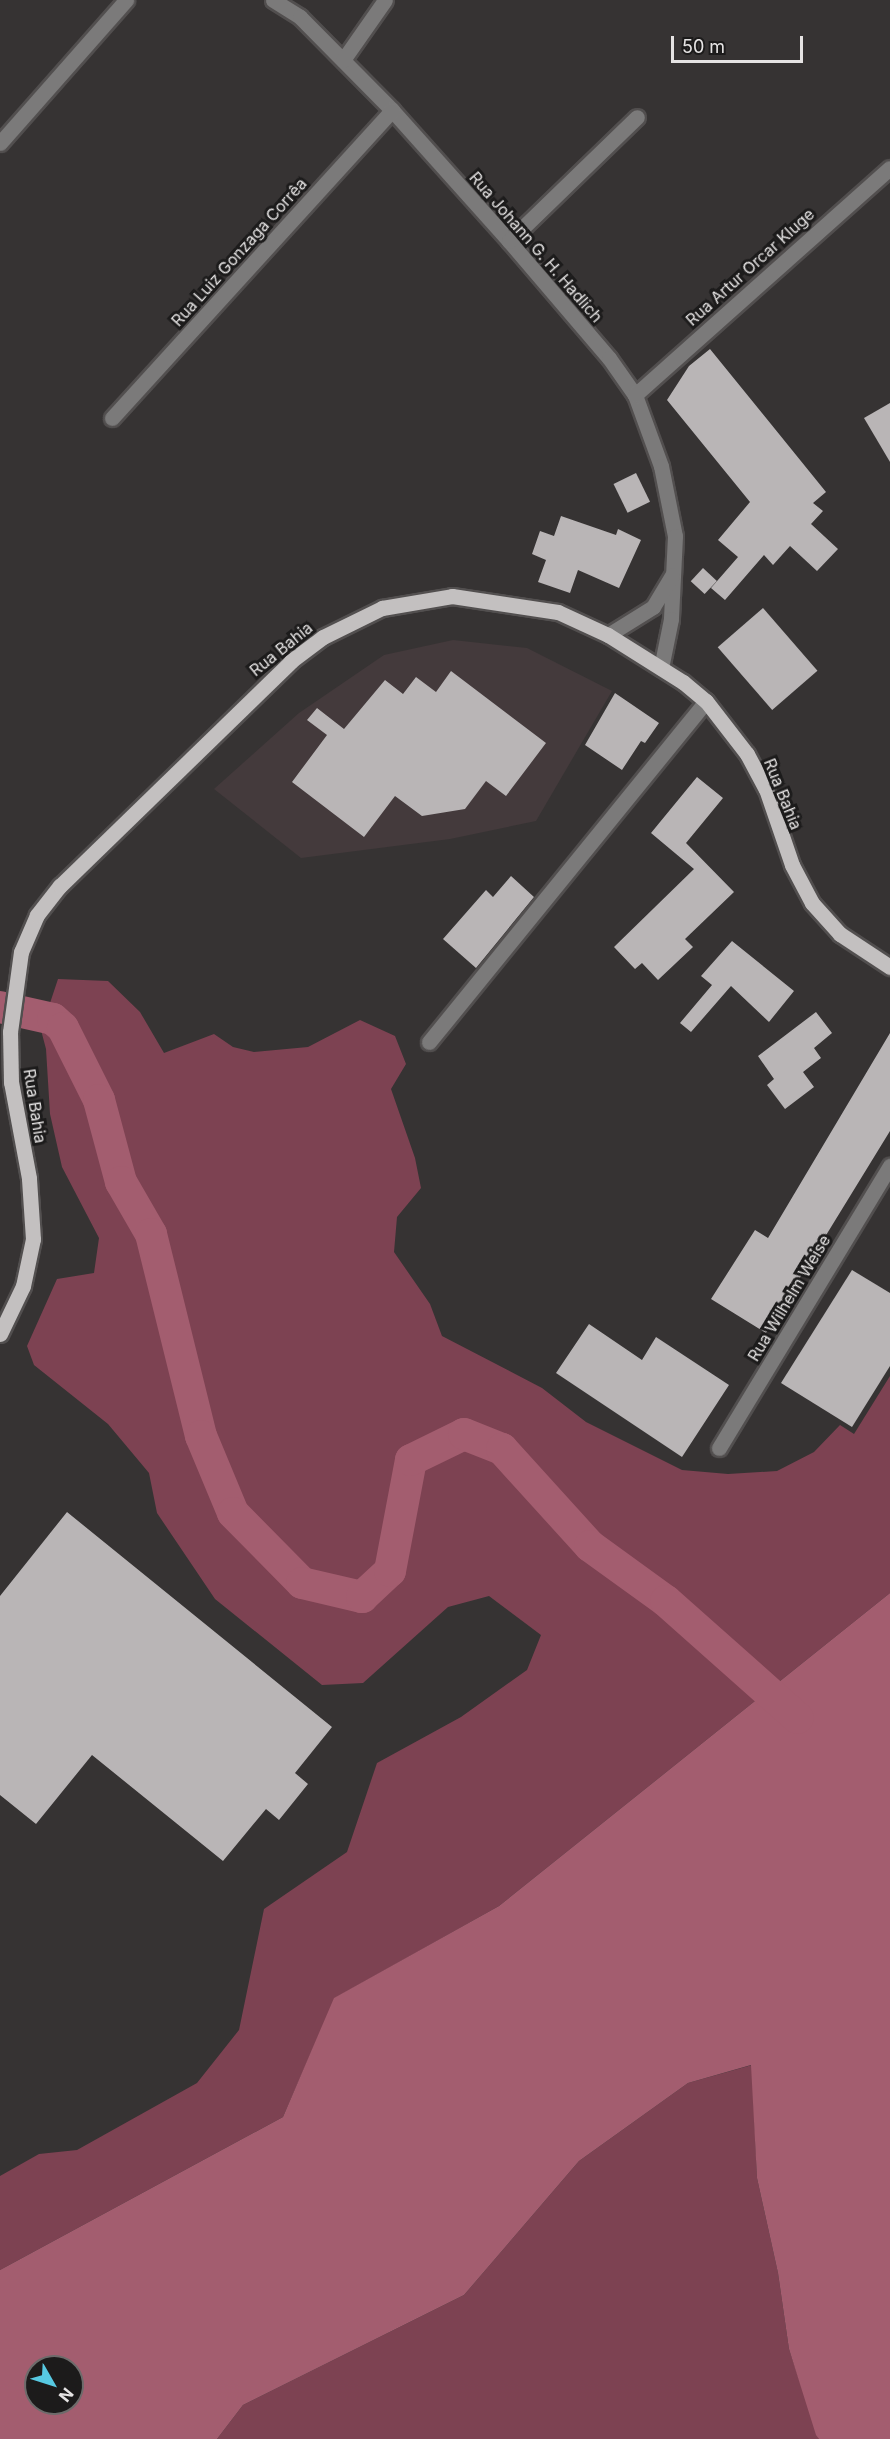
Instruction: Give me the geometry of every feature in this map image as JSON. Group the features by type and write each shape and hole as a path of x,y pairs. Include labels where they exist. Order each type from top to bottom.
{"main road":[{"name":"Rua Bahia","path":"0,1334 23,1286 33,1239 29,1178 6,1081 14,990 21,952 38,915 60,886 258,691 323,637 382,608 452,596 558,612 608,634 661,668 706,701 747,754 766,789 792,866 812,903 840,934 890,967"}],"street":[{"path":"0,143 126,0"},
{"name":"Rua Johann G. H. Hadlich","path":"273,0 300,17 392,110 609,358 635,395 662,466 675,536 671,619 661,668"},
{"path":"343,60 384,0"},
{"name":"Rua Luiz Gonzaga Corrêa","path":"112,418 392,110"},
{"path":"509,241 637,117"},
{"name":"Rua Artur Orcar Kluge","path":"635,395 890,168"},
{"path":"608,634 653,607 674,573"},
{"path":"653,607 671,619"},
{"path":"429,1042 706,701"},
{"name":"Rua Wilhelm Weise","path":"719,1449 890,1166"}],"shaded area":[{"path":"453,640 527,648 612,691 536,821 450,839 301,858 214,789 299,713 384,655"},
{"path":"58,979 108,981 140,1012 164,1053 214,1034 233,1047 254,1052 308,1047 360,1020 395,1036 406,1064 391,1089 415,1158 421,1188 397,1217 394,1252 430,1304 442,1336 542,1388 586,1422 682,1470 728,1474 777,1471 814,1452 840,1425 854,1434 890,1376 890,1593 499,1906 335,1998 283,2117 0,2270 0,2176 39,2154 77,2150 197,2083 239,2030 264,1909 347,1852 377,1763 461,1717 527,1670 541,1635 489,1596 448,1607 363,1683 322,1685 215,1599 157,1513 149,1473 108,1424 34,1365 27,1346 57,1279 94,1273 99,1238 62,1167 50,1114 46,1049 41,1030"},
{"path":"890,1593 890,2439 819,2439 816,2435 789,2349 778,2273 757,2178 751,2065 688,2083 579,2161 464,2295 243,2405 217,2439 0,2439 0,2270 283,2117 334,1998 499,1906"},
{"path":"752,2065 757,2178 778,2273 789,2349 819,2439 217,2439 243,2405 464,2295 579,2161 688,2083"}],"building":[{"path":"710,349 826,492 813,503 823,511 811,524 838,549 817,571 790,546 773,565 764,555 725,600 711,588 738,557 718,540 750,502 667,400 689,366"},
{"path":"890,403 890,462 864,418"},
{"path":"636,473 650,502 628,513 614,484"},
{"path":"561,516 616,535 618,529 641,540 619,588 578,570 570,593 538,582 546,560 532,554 540,531 554,536"},
{"path":"703,568 717,581 705,594 691,581"},
{"path":"763,608 817,671 772,710 718,647"},
{"path":"451,671 546,743 506,796 486,781 465,809 422,816 395,796 364,837 292,782 327,735 307,720 317,708 344,729 385,680 403,694 416,677 436,692"},
{"path":"615,693 659,723 645,743 641,741 622,770 585,745"},
{"path":"697,777 723,798 686,843 734,892 685,939 693,947 658,980 642,963 635,969 614,947 694,869 651,833"},
{"path":"511,876 534,897 476,968 443,939 486,890 493,897"},
{"path":"732,941 794,991 769,1022 731,986 691,1032 680,1023 712,985 701,976"},
{"path":"816,1012 832,1033 814,1048 821,1058 803,1072 814,1087 785,1109 767,1085 774,1079 758,1056"},
{"path":"890,1033 890,1131 766,1333 711,1299 755,1230 768,1238"},
{"path":"852,1270 890,1293 890,1366 852,1427 781,1383"},
{"path":"589,1324 642,1360 656,1337 729,1385 682,1457 556,1373"},
{"path":"67,1512 332,1727 295,1773 308,1784 279,1820 266,1809 223,1861 92,1755 36,1824 0,1795 0,1596"}],"waterway":[{"path":"0,1007 53,1019 63,1028 99,1100 121,1182 151,1234 201,1436 233,1513 302,1583 362,1597 390,1571 411,1460 464,1434 502,1449 590,1546 666,1601 798,1718"}]}
